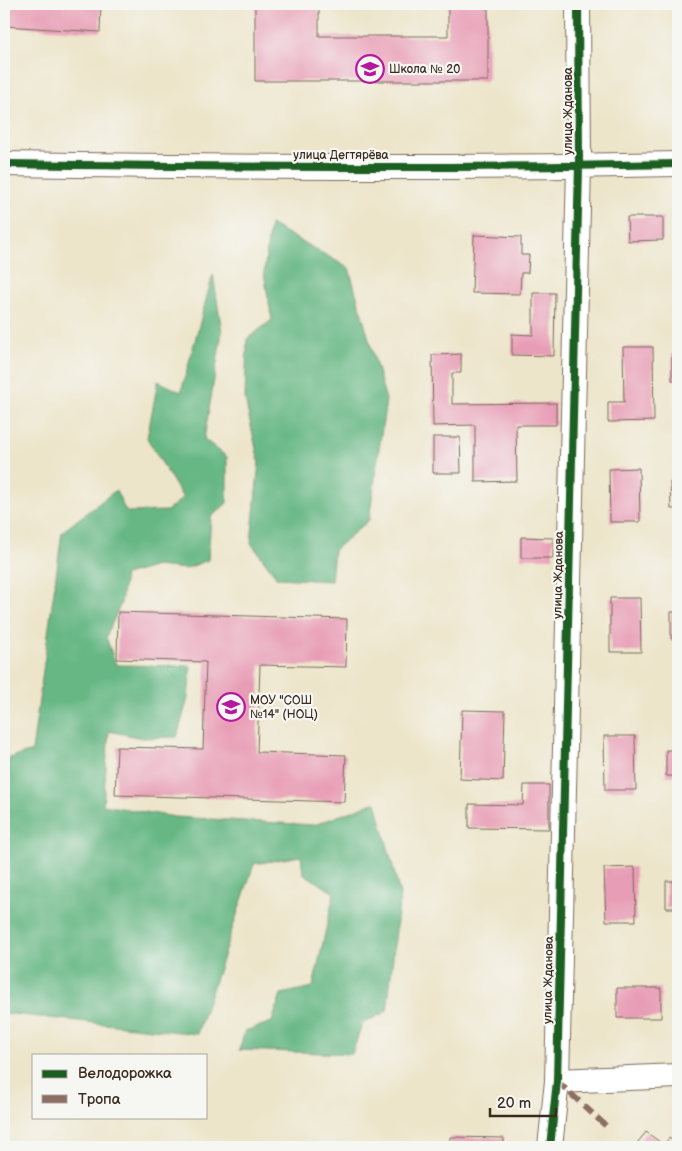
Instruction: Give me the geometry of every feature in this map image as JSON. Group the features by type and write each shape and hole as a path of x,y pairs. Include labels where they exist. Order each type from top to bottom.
{"street":[{"name":"улица Жданова","path":"550,1147 557,1080 579,166 578,4"},
{"name":"улица Дегтярёва","path":"4,164 232,167 678,164"},
{"path":"557,1080 678,1076"}],"green space":[{"path":"270,224 349,268 386,400 369,520 334,550 331,581 277,578 251,543 259,462 245,399 247,339 272,320 264,273"},
{"path":"213,274 222,332 204,439 227,457 227,503 211,517 208,560 185,569 156,566 125,575 121,603 106,637 116,665 191,666 188,698 177,737 142,738 109,731 103,805 175,817 314,825 376,802 400,894 387,1011 362,1024 352,1054 239,1050 245,1031 272,1022 281,994 313,987 334,893 303,873 301,856 254,864 197,1034 4,1013 4,760 32,751 62,532 116,490 126,512 167,511 183,498 147,438 158,381 181,392"}],"building":[{"path":"4,4 101,4 100,32 4,26"},
{"path":"255,4 319,4 319,36 448,36 448,4 488,4 488,81 255,81"},
{"path":"627,217 663,217 663,240 628,241"},
{"path":"474,235 521,237 521,255 529,255 528,273 521,273 520,294 472,293"},
{"path":"533,293 555,293 554,356 512,355 512,334 533,335"},
{"path":"623,347 653,347 654,421 608,422 608,402 624,402"},
{"path":"672,353 678,353 678,380 672,380"},
{"path":"461,354 461,373 452,373 452,404 556,403 556,425 516,425 517,481 475,482 475,425 433,426 432,355"},
{"path":"433,437 460,437 461,473 433,473"},
{"path":"639,468 640,522 610,522 609,469"},
{"path":"670,482 678,482 678,509 671,509"},
{"path":"521,537 553,538 553,558 521,558"},
{"path":"610,598 640,598 641,652 610,652"},
{"name":"МОУ \"СОШ №14\" (НОЦ)","path":"118,612 347,619 346,667 260,665 257,752 346,755 344,802 115,795 117,747 203,749 206,662 117,659"},
{"path":"671,612 678,612 678,638 671,639"},
{"path":"462,710 505,711 503,781 460,779"},
{"path":"604,736 635,736 636,790 605,790"},
{"path":"666,750 678,750 678,776 666,776"},
{"path":"524,785 549,785 549,829 469,828 469,804 523,805"},
{"path":"635,867 636,921 606,921 604,868"},
{"path":"666,881 678,881 678,908 666,908"},
{"path":"617,988 661,988 661,1018 617,1018"},
{"path":"646,1132 664,1145 669,1138 678,1147 634,1147"},
{"path":"450,1137 504,1138 504,1147 450,1147"}],"marked path":[{"path":"557,1081 606,1126"}],"cycle path":[{"path":"550,1147 557,1081 579,166 578,4"},
{"path":"4,164 341,167 678,164"}],"place":[{"name":"Школа № 20","path":"370,69"},
{"name":"МОУ \"СОШ №14\" (НОЦ)","path":"231,707"}]}
